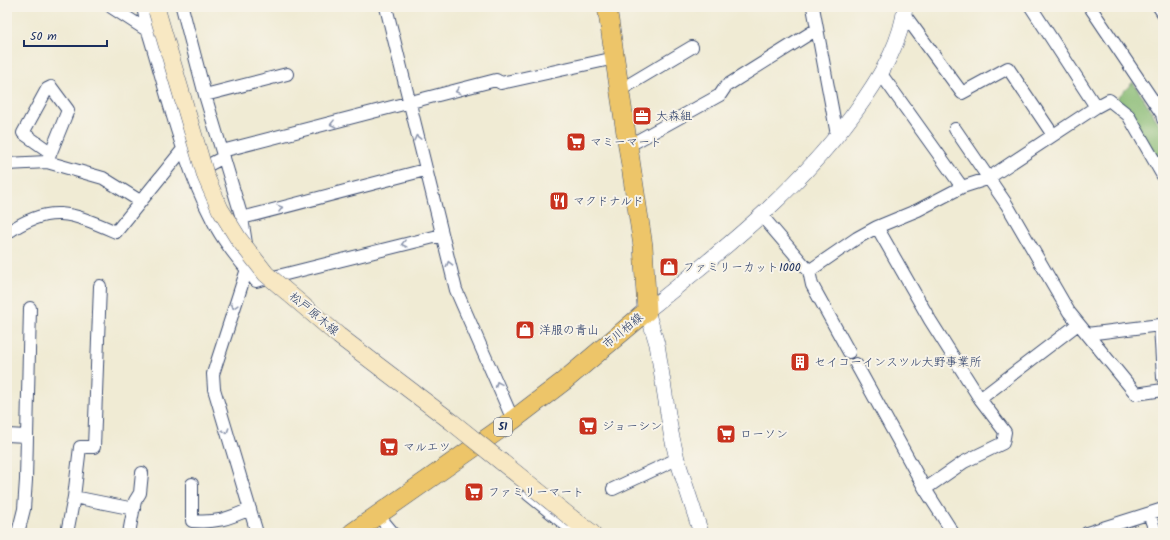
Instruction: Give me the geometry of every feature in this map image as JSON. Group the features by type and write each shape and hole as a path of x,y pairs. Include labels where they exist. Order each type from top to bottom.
{"main road":[{"name":"市川柏線","path":"352,533 513,420 564,381 647,311 642,246 608,7"},
{"name":"松戸原木線","path":"152,8 209,183 220,209 238,238 266,274 339,336 452,422 575,526 592,533"}],"street":[{"path":"116,10 131,11 137,7"},
{"path":"182,7 205,95 242,218 248,250 247,269 213,374 214,389 257,533"},
{"path":"386,7 456,290 513,420"},
{"path":"813,7 837,135"},
{"path":"1031,7 1096,107"},
{"path":"1090,7 1163,116"},
{"path":"1159,7 1163,13"},
{"path":"152,8 148,31 192,174 214,223 238,260 256,280 286,274 442,235"},
{"path":"116,10 148,31"},
{"path":"904,10 962,93 1008,68 1053,135"},
{"path":"701,533 677,459 671,433 657,344 647,311 762,216 807,170 837,135 881,74 898,36 904,10"},
{"path":"628,146 720,95 726,86 817,29"},
{"path":"620,90 692,47"},
{"path":"192,174 223,154 496,80 501,83 615,58"},
{"path":"205,95 287,74"},
{"path":"881,74 962,187"},
{"path":"49,157 68,110 51,87 47,89 23,133 49,157 103,178 140,201"},
{"path":"809,272 857,238 877,227 918,210 962,187 987,179 1109,100 1128,115 1163,176"},
{"path":"955,129 987,179 1010,210 1058,294 1078,324 1136,394 1163,390"},
{"path":"7,233 21,223 45,214 72,216 116,232 184,148"},
{"path":"7,164 49,157"},
{"path":"242,218 426,170"},
{"path":"762,216 809,272 812,285 849,352"},
{"path":"877,227 930,320 980,399 1005,432 1003,443 964,462 925,489"},
{"path":"66,533 74,497 80,448 94,447 100,286"},
{"path":"18,533 24,509 30,308"},
{"path":"980,399 1078,324"},
{"path":"1087,334 1160,325 1163,378"},
{"path":"856,364 925,489 953,533"},
{"path":"7,436 26,436"},
{"path":"613,489 677,459"},
{"path":"129,533 135,501 140,493 142,473"},
{"path":"192,484 192,521 207,522 225,520 250,509"},
{"path":"528,494 575,526"},
{"path":"74,497 134,509"},
{"path":"1087,533 1163,509"},
{"path":"1149,514 1156,533"},
{"path":"378,515 393,533"}],"green space":[{"path":"1133,82 1163,130 1163,165 1118,102 1118,97"}],"place":[{"name":"大森組","path":"642,116"},
{"name":"マミーマート","path":"576,142"},
{"name":"マクドナルド","path":"559,201"},
{"name":"ファミリーカット1000","path":"669,267"},
{"name":"洋服の青山","path":"525,330"},
{"name":"セイコーインスツル大野事業所","path":"800,362"},
{"name":"ジョーシン","path":"588,426"},
{"name":"ローソン","path":"726,434"},
{"name":"マルエツ","path":"389,447"},
{"name":"ファミリーマート","path":"474,492"}]}
